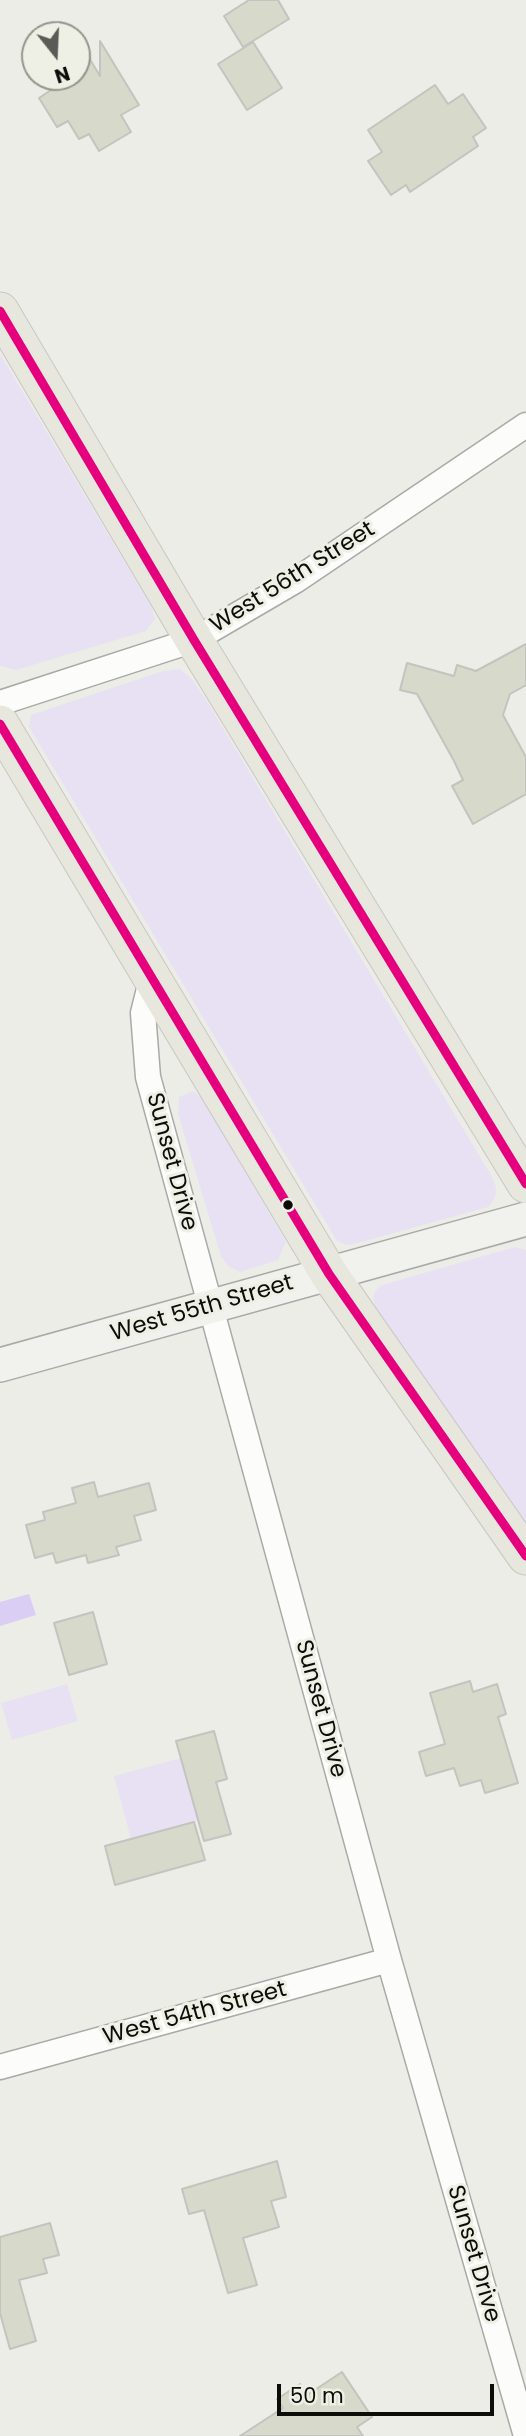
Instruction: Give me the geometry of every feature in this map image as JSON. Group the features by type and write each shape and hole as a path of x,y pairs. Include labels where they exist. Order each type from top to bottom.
{"main road":[{"path":"0,311 194,640 526,1184"},
{"path":"0,724 329,1274 526,1556"},
{"name":"West 55th Street","path":"0,1366 526,1219"}],"street":[{"name":"West 56th Street","path":"0,703 194,640 295,581 526,425"},
{"name":"Sunset Drive","path":"152,977 143,1013 148,1077 389,1960 526,2436"},
{"name":"West 54th Street","path":"0,2067 389,1960"}],"shaded area":[{"path":"0,354 151,606 155,619 146,631 16,670 0,666"},
{"path":"180,669 191,678 208,703 491,1175 496,1192 488,1207 358,1243 347,1245 337,1241 29,727 31,715 163,671"},
{"path":"193,1091 203,1099 286,1242 278,1260 240,1272 228,1266 221,1256 178,1114 179,1097"},
{"path":"515,1247 526,1250 526,1537 378,1313 374,1297 382,1285"},
{"path":"29,1594 36,1615 0,1626 0,1602"},
{"path":"67,1684 78,1721 12,1740 1,1703"},
{"path":"181,1758 198,1821 131,1839 114,1776"}],"building":[{"path":"249,0 278,0 289,19 243,47 224,16"},
{"path":"100,41 139,105 121,115 131,132 99,151 89,134 79,139 68,121 57,127 39,98 50,91 91,91 91,61 100,76"},
{"path":"253,42 282,88 247,110 218,64"},
{"path":"435,85 448,104 463,94 486,128 473,137 478,146 410,192 406,185 391,195 368,161 382,152 368,130"},
{"path":"526,644 526,685 510,694 503,715 526,757 526,794 473,824 452,786 463,780 454,761 417,694 400,690 407,663 454,676 457,665 476,671"},
{"path":"94,1482 98,1497 149,1483 156,1510 134,1516 141,1540 116,1547 119,1555 88,1563 86,1555 56,1563 53,1553 35,1558 26,1525 45,1520 43,1512 76,1503 72,1488"},
{"path":"93,1612 107,1664 69,1675 54,1623"},
{"path":"470,1681 473,1692 497,1684 506,1714 498,1717 518,1783 485,1793 481,1780 460,1786 454,1768 426,1776 419,1752 445,1744 430,1693"},
{"path":"214,1731 227,1779 216,1782 231,1834 204,1841 176,1741"},
{"path":"194,1822 205,1860 115,1885 105,1846"},
{"path":"277,2161 286,2197 271,2201 279,2227 243,2238 257,2285 228,2293 204,2210 189,2214 182,2189"},
{"path":"50,2223 59,2255 43,2259 47,2273 19,2280 36,2341 10,2349 0,2313 0,2237"},
{"path":"342,2372 372,2417 357,2427 363,2436 240,2436 283,2408 277,2399 300,2384 307,2395"}],"transit line":[{"path":"0,311 194,640 526,1184"},
{"path":"0,724 329,1274 526,1556"}]}
